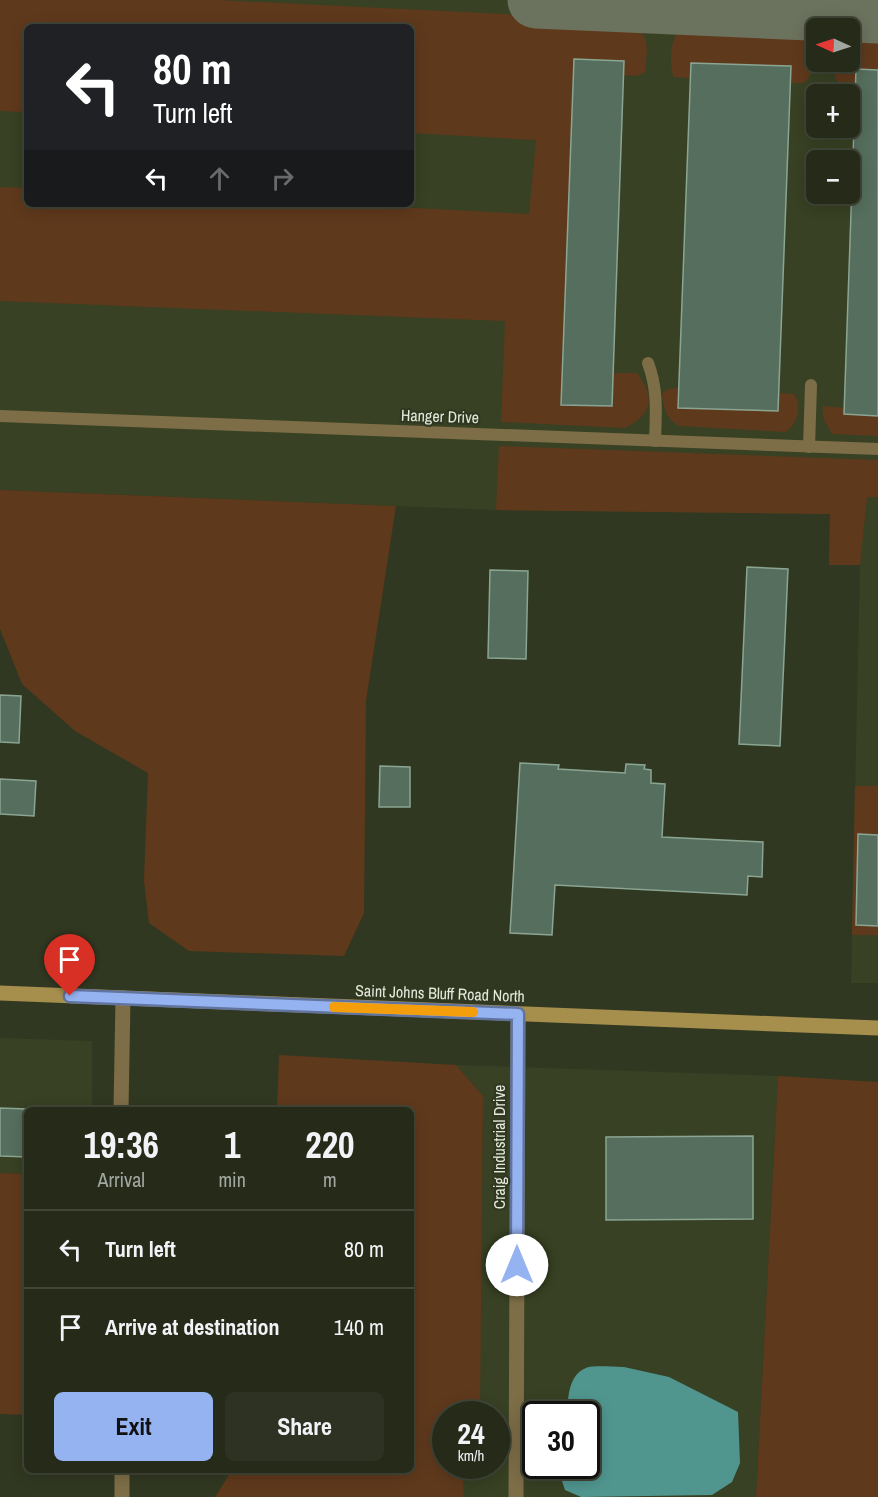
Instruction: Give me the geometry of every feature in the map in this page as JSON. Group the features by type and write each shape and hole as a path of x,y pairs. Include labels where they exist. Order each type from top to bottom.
{"main road":[{"name":"Saint Johns Bluff Road North","path":"0,993 878,1028"}],"street":[{"path":"121,1107 123,998"},
{"name":"Craig Industrial Drive","path":"516,1497 518,1014"},
{"path":"122,1473 122,1497"}],"lane":[{"path":"648,363 657,396 655,441"},
{"path":"809,447 812,385"},
{"name":"Hanger Drive","path":"0,416 878,449"}],"shaded area":[{"path":"0,0 878,0 878,983 851,983 860,565 829,565 830,514 496,510 0,490"},
{"path":"0,0 217,0 626,20 640,31 646,42 645,72 637,76 624,75 624,61 574,59 562,405 612,406 613,373 637,373 649,398 646,411 625,428 501,422 505,321 0,301 0,187 24,188 24,207 395,207 529,214 536,140 414,133 414,24 24,24 24,112 0,111"},
{"path":"691,24 792,29 806,40 806,72 811,72 804,83 791,83 791,66 692,63 691,78 674,77 671,61 673,41 682,29"},
{"path":"860,31 878,32 878,70 860,69"},
{"path":"835,72 856,72 856,84 840,84 835,78"},
{"path":"679,387 679,408 778,411 779,393 794,394 798,404 797,415 793,425 785,432 679,426 666,413 662,394 666,390"},
{"path":"823,406 844,408 844,414 878,416 878,436 832,434 823,417"},
{"path":"499,446 878,460 878,497 867,497 860,565 829,565 830,514 496,510"},
{"path":"0,490 396,506 366,701 364,913 344,956 189,951 149,923 144,881 148,773 75,731 22,684 0,629"},
{"path":"855,786 878,786 878,835 858,835 856,925 878,926 878,935 852,935"},
{"path":"0,1038 92,1041 92,1107 24,1107 24,1174 0,1173"},
{"path":"279,1055 456,1065 483,1096 480,1401 432,1401 432,1479 463,1479 464,1497 215,1497 230,1473 414,1473 414,1107 277,1107"},
{"path":"456,1065 778,1076 756,1497 464,1497 463,1479 510,1479 510,1401 479,1401 483,1096"},
{"path":"778,1076 878,1082 878,1497 756,1497"},
{"path":"0,1173 24,1174 24,1415 0,1414"}],"water":[{"path":"599,1366 624,1367 669,1377 738,1412 740,1463 732,1482 712,1495 581,1497 565,1490 561,1479 600,1479 600,1401 568,1401 572,1382 580,1371"}],"building":[{"path":"574,59 624,61 612,406 561,405"},
{"path":"691,63 791,66 778,411 678,408"},
{"path":"860,69 878,70 878,416 844,414 851,204 860,204 860,150 853,150 854,138 860,138 860,84 855,84 856,72 860,72"},
{"path":"747,567 788,569 780,746 739,744"},
{"path":"490,570 528,571 526,659 488,658"},
{"path":"0,695 21,696 19,743 0,742"},
{"path":"520,763 559,765 558,769 625,773 626,764 645,765 644,769 651,770 651,783 665,784 662,837 763,842 762,877 748,876 747,895 555,885 552,935 510,933"},
{"path":"380,766 410,767 410,807 379,807"},
{"path":"0,779 36,781 34,816 0,814"},
{"path":"858,834 878,835 878,926 856,925"},
{"path":"0,1108 24,1109 24,1157 0,1156"},
{"path":"753,1136 753,1219 606,1220 606,1137"}],"taxiway":[{"path":"536,0 878,15"}],"slow traffic":[{"path":"334,1007 473,1012"}],"route":[{"path":"70,996 518,1014 517,1265"}]}
